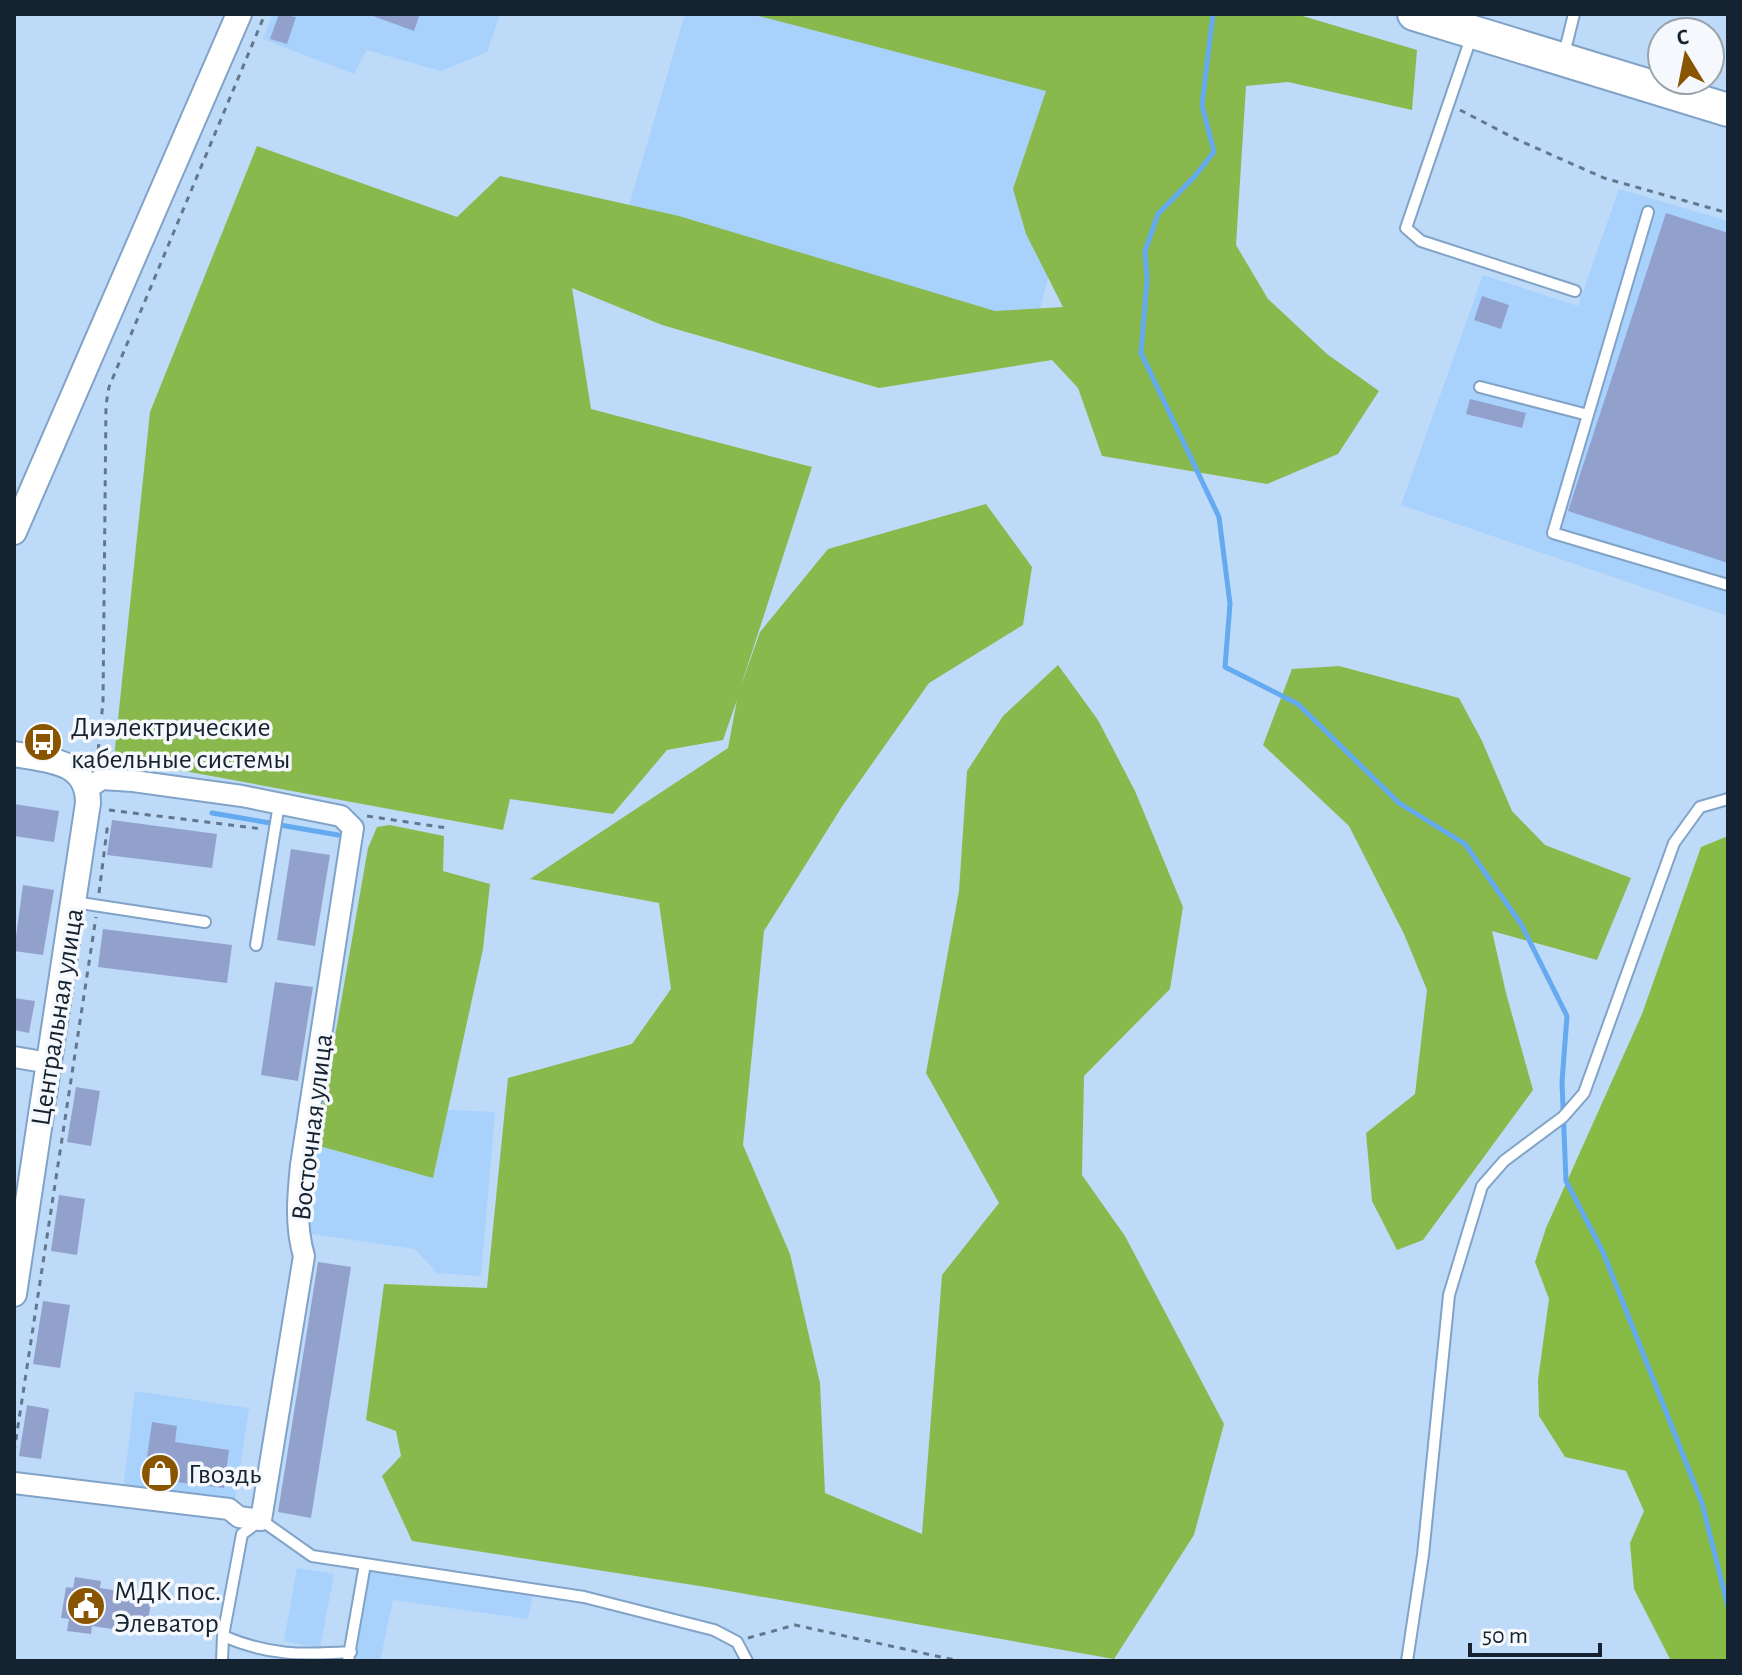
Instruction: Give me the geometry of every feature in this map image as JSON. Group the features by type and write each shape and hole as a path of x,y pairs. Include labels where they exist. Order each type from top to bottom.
{"main road":[{"path":"1414,14 1728,110"}],"street":[{"path":"14,532 239,14"},
{"path":"14,754 59,762 75,770 88,788 102,779 133,781 341,816 350,824"},
{"name":"Центральная улица","path":"14,1294 49,1063 86,904 88,788"},
{"name":"Восточная улица","path":"261,1520 304,1256 299,1237 301,1165 350,824"},
{"path":"14,1057 49,1063"},
{"path":"14,1483 229,1509 239,1517 261,1520"}],"lane":[{"path":"1562,59 1574,14"},
{"path":"1473,32 1406,228 1421,241 1575,291"},
{"path":"1648,212 1553,533 1728,585"},
{"path":"1480,387 1588,415"},
{"path":"1407,1661 1423,1555 1449,1295 1482,1186 1504,1161 1563,1117 1584,1093 1674,843 1700,807 1728,799"},
{"path":"256,945 279,804"},
{"path":"86,904 205,922"},
{"path":"222,1661 223,1636 242,1534 261,1520 312,1556 584,1597 714,1630 737,1642 747,1661"},
{"path":"223,1636 250,1648 297,1655 350,1656 365,1564"}],"path":[{"path":"88,788 97,762 103,702 106,405 109,387 265,14"},
{"path":"1449,103 1518,140 1604,178 1728,213"},
{"path":"14,1452 86,904 109,808 274,831"},
{"path":"350,824 362,816 447,828"},
{"path":"737,1642 795,1625 959,1661"}],"shaded area":[{"path":"273,14 500,14 487,52 441,71 367,50 354,74 263,39"},
{"path":"685,14 884,14 1102,80 1032,338 626,216"},
{"path":"1619,189 1728,221 1728,616 1401,505 1483,275 1578,306"},
{"path":"448,1110 495,1112 481,1276 437,1273 415,1249 305,1233 316,1145 433,1178"},
{"path":"135,1391 249,1408 234,1506 123,1491"},
{"path":"297,1568 334,1574 320,1648 284,1641"},
{"path":"370,1570 533,1595 528,1619 393,1600 380,1661 352,1661"}],"green space":[{"path":"751,14 1296,14 1417,50 1412,110 1288,82 1246,86 1236,245 1268,299 1327,354 1379,391 1338,454 1267,484 1102,456 1078,388 1052,360 879,388 662,325 572,288 591,409 812,467 740,689 760,632 828,549 986,504 1032,567 1023,625 929,683 843,805 764,931 743,1145 790,1254 820,1383 825,1493 922,1534 942,1275 999,1203 926,1073 959,891 967,771 1003,716 1058,665 1098,720 1135,791 1183,907 1170,989 1084,1076 1082,1175 1125,1236 1224,1424 1194,1535 1114,1659 712,1588 412,1541 382,1476 401,1456 396,1431 366,1420 384,1284 487,1288 508,1078 632,1044 671,989 659,903 530,879 728,748 737,700 723,740 667,750 613,814 510,799 503,830 114,758 150,412 257,146 457,217 500,176 679,216 995,311 1063,307 1026,234 1013,189 1046,91"},
{"path":"1339,666 1459,698 1482,741 1512,811 1545,845 1631,878 1597,960 1492,931 1533,1090 1423,1240 1397,1250 1372,1201 1366,1133 1415,1094 1427,990 1404,934 1349,826 1263,745 1292,669"},
{"path":"390,825 444,836 443,871 490,884 483,949 433,1178 316,1145 368,848 377,827"},
{"path":"1728,836 1728,1661 1671,1661 1634,1589 1630,1543 1644,1511 1626,1471 1565,1457 1539,1416 1538,1380 1549,1299 1535,1262 1546,1228 1642,1014 1701,847"}],"building":[{"path":"279,14 296,17 287,44 270,39"},
{"path":"373,14 420,14 414,31"},
{"path":"1666,213 1728,233 1728,563 1568,511"},
{"path":"1482,296 1509,305 1501,329 1474,320"},
{"path":"1470,399 1526,413 1522,428 1466,414"},
{"path":"14,804 59,811 54,842 14,836"},
{"path":"112,820 217,834 212,868 107,855"},
{"path":"291,849 330,855 315,946 277,940"},
{"path":"23,885 54,890 43,955 14,951"},
{"path":"103,929 232,945 227,983 98,967"},
{"path":"275,982 313,987 298,1081 261,1075"},
{"path":"14,998 35,1001 29,1033 14,1030"},
{"path":"76,1087 100,1091 91,1146 67,1142"},
{"path":"59,1195 85,1199 77,1255 51,1251"},
{"path":"318,1262 351,1267 311,1518 278,1512"},
{"path":"43,1301 70,1305 60,1368 33,1364"},
{"path":"27,1405 49,1409 41,1459 19,1456"},
{"path":"152,1422 177,1426 175,1442 229,1450 224,1488 144,1478"},
{"path":"75,1577 101,1581 100,1588 152,1596 146,1634 92,1626 91,1634 67,1631 69,1619 61,1618 66,1587 73,1588"}],"waterway":[{"path":"1213,14 1202,105 1214,152 1158,214 1145,251 1147,280 1141,353 1219,517 1230,604 1225,667 1298,704 1399,803 1465,844 1521,924 1567,1016 1562,1082 1566,1181 1603,1252 1702,1503 1728,1607"},
{"path":"212,813 270,823"},
{"path":"280,825 338,835"}],"place":[{"name":"Диэлектрические кабельные системы","path":"43,742"},
{"name":"Гвоздь","path":"160,1473"},
{"name":"МДК пос. Элеватор","path":"86,1606"}]}
